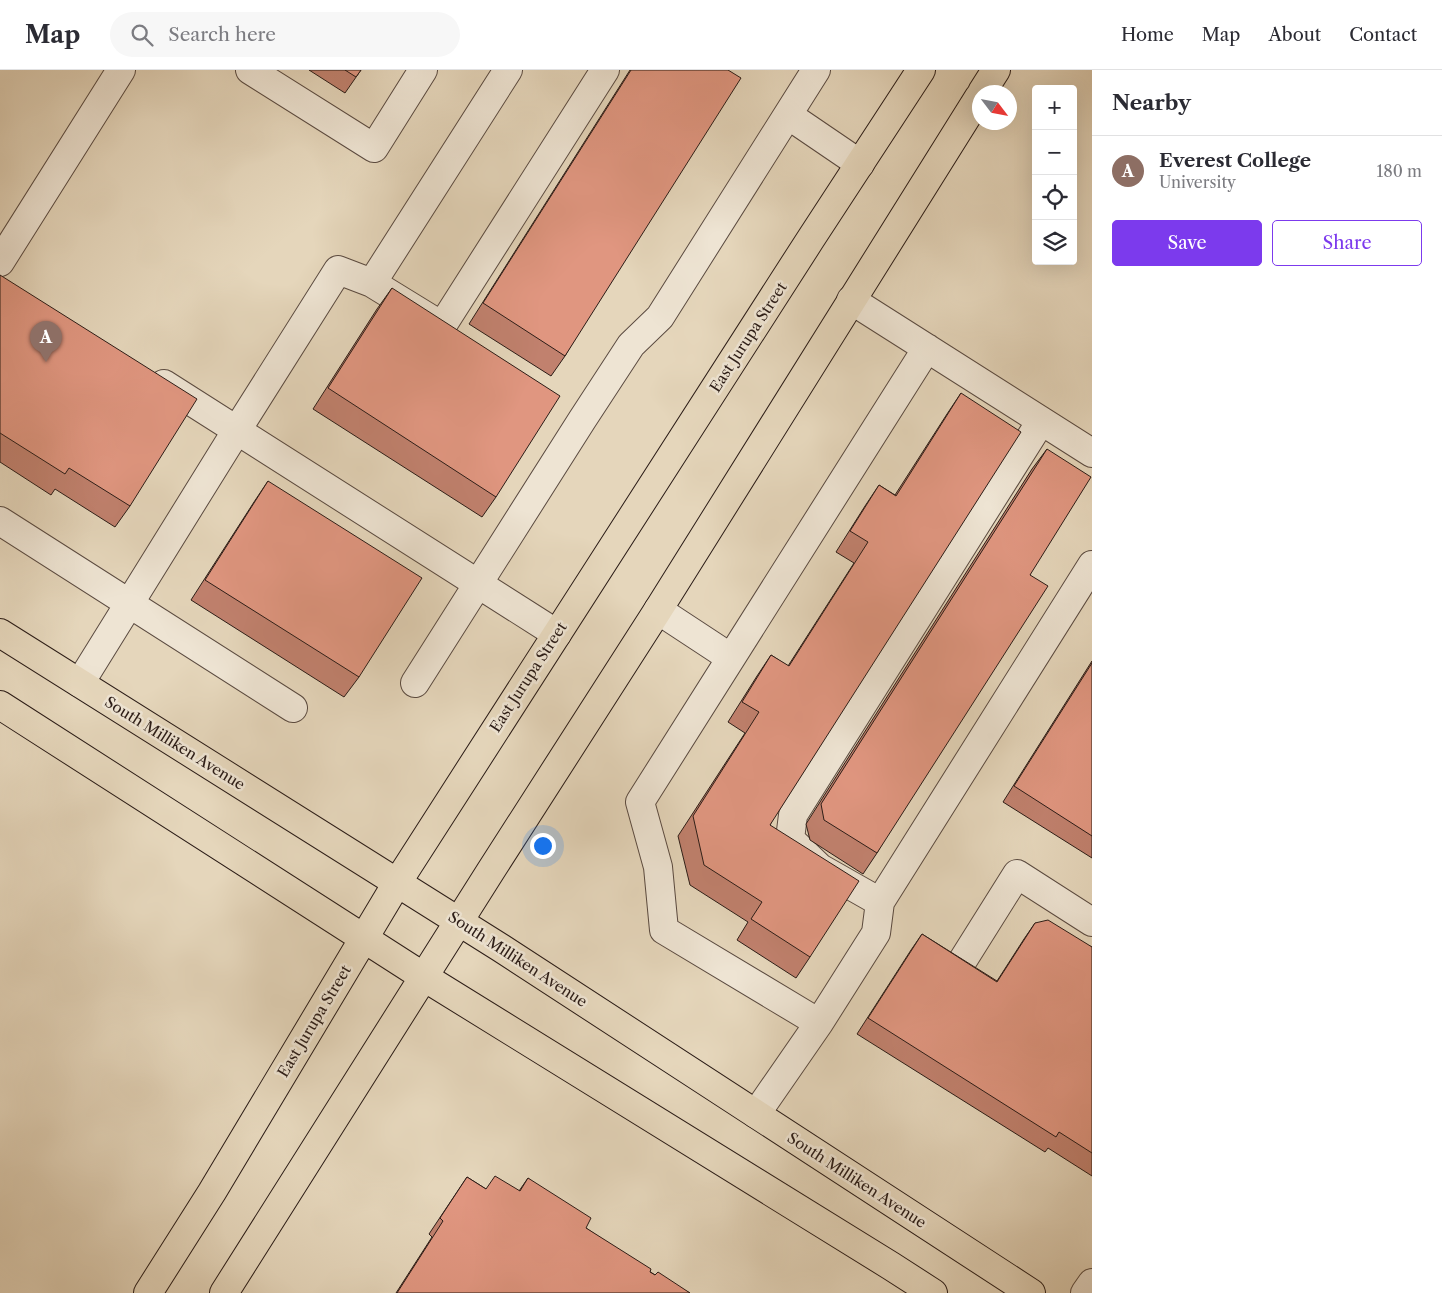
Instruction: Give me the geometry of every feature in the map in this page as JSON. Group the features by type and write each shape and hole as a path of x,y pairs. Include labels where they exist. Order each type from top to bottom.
{"main road":[{"name":"East Jurupa Street","path":"148,1293 217,1184 397,883 922,70"},
{"path":"986,85 996,70"},
{"path":"224,1293 658,610 972,110"},
{"name":"South Milliken Avenue","path":"0,633 460,922 1031,1293"},
{"path":"0,705 424,977 933,1293"}],"street":[{"path":"3,276 121,70"},
{"path":"250,70 374,148 424,70"},
{"path":"372,283 508,70"},
{"path":"80,683 236,430 338,270 372,283 442,326 605,70"},
{"path":"415,683 631,345 660,317 816,70"},
{"path":"788,115 860,164"},
{"path":"851,300 1092,453"},
{"path":"819,1023 664,930 658,867 640,802 927,348"},
{"path":"147,373 557,634"},
{"path":"880,902 820,868 790,839 793,815 1041,421"},
{"path":"0,521 293,708"},
{"path":"756,1114 819,1023 876,933 880,902 1092,565"},
{"path":"658,610 731,658"},
{"path":"963,960 1017,874 1092,922"},
{"path":"1085,1293 1092,1283"}],"building":[{"path":"345,70 361,70 356,77"},
{"path":"631,70 728,70 741,78 565,356 483,303"},
{"path":"0,275 197,399 130,506 69,468 65,474 0,433"},
{"path":"392,288 560,396 496,497 328,388"},
{"path":"961,393 1021,432 770,825 859,881 810,957 751,919 762,902 704,865 693,816 759,712 742,702 771,655 789,666 868,542 850,531 879,485 896,496"},
{"path":"1047,449 1091,477 1030,575 1048,586 877,853 824,820 821,804"},
{"path":"268,481 422,578 359,677 205,580"},
{"path":"1092,663 1092,836 1014,786"},
{"path":"1048,920 1092,947 1092,1153 1059,1132 1056,1137 868,1018 922,934 997,982 1035,923"},
{"path":"495,1176 520,1191 528,1178 591,1218 586,1228 651,1269 650,1272 655,1275 658,1272 690,1293 397,1293 443,1221 440,1218 467,1177 486,1189"}],"place":[{"name":"Everest College","path":"46,362"}]}
